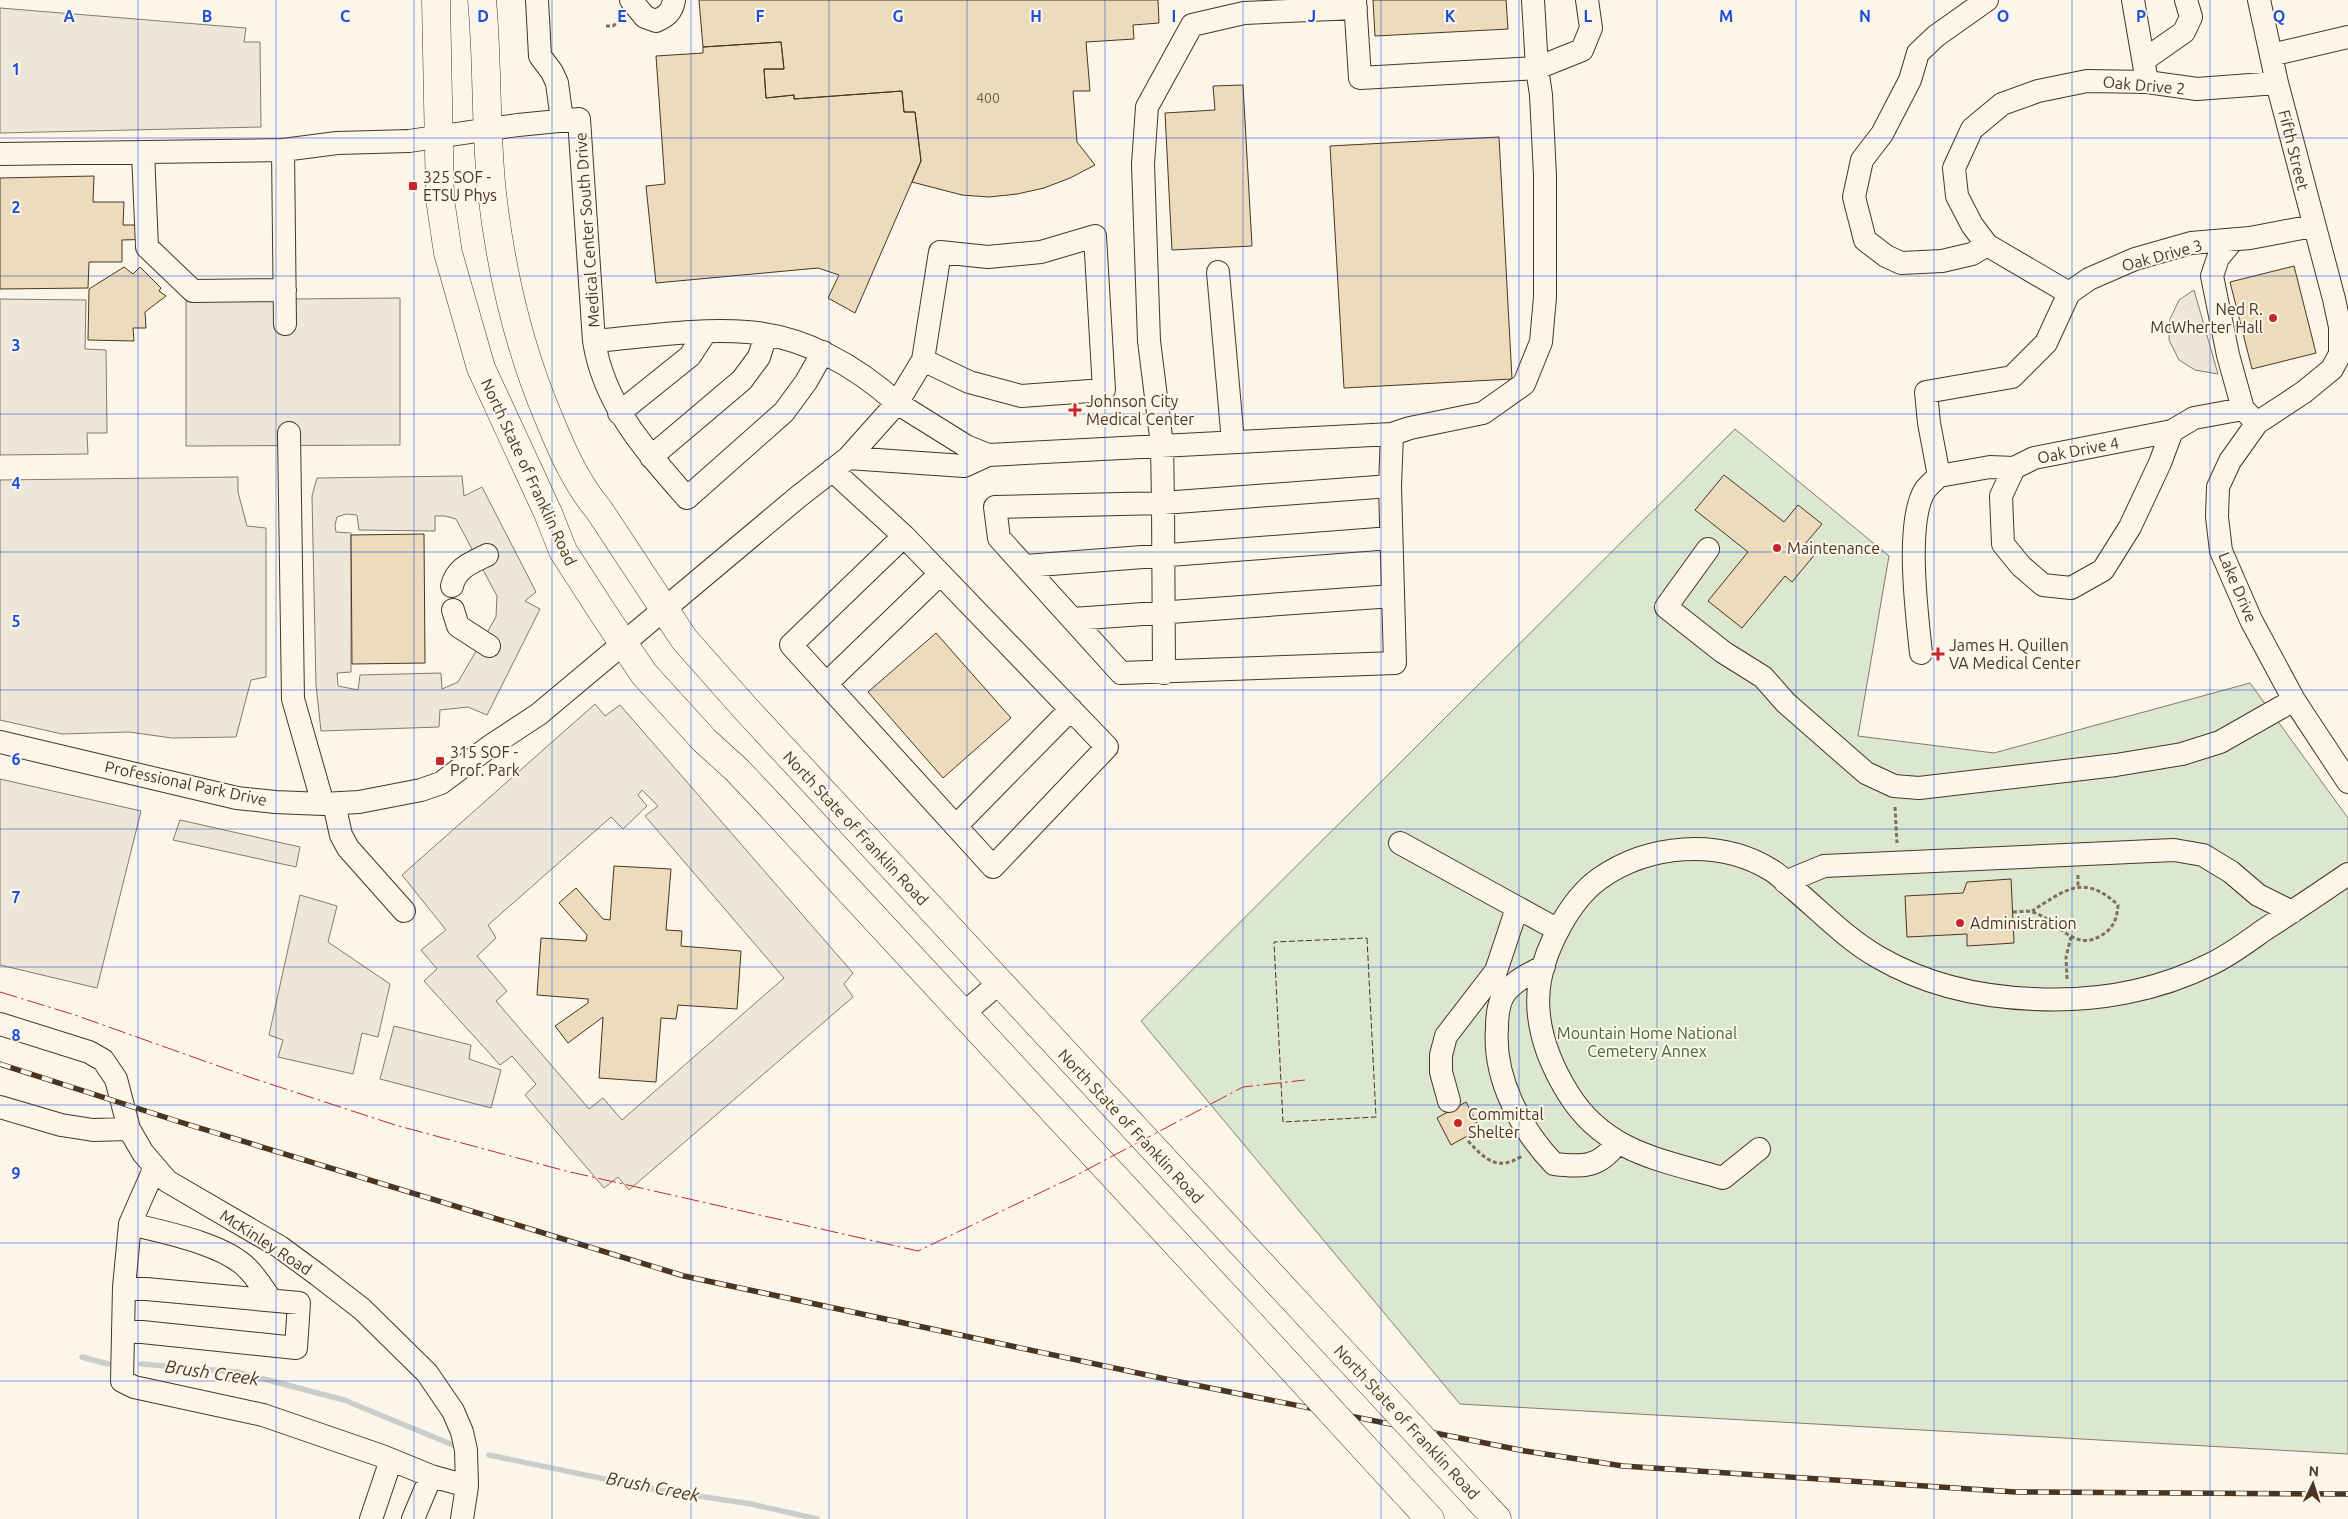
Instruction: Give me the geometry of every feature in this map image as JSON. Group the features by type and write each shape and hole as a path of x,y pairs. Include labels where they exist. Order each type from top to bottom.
{"highway":[{"name":"North State of Franklin Road","path":"436,0 440,199 448,253 481,368 548,513 563,551 644,674 704,740 738,770 1430,1519"},
{"name":"North State of Franklin Road","path":"482,0 492,193 503,264 520,338 540,399 584,492 599,510 684,639 745,708 1490,1511"}],"street":[{"name":"Medical Center South Drive","path":"538,0 540,56 552,72 571,120 594,341 605,385 619,414 651,457 687,498 784,412 806,382 823,352"},
{"path":"631,0 645,17 656,21 667,15 672,9 674,0"},
{"path":"594,341 705,333 749,332 804,345 842,362 876,384 897,403 966,446 988,454 1392,434 1410,428 1484,413 1524,384 1541,342 1545,296 1546,176 1533,0"},
{"path":"1164,673 1162,445 1149,341 1143,164 1147,107 1192,25 1244,13 1356,4 1360,78 1537,68 1582,50 1591,28 1587,0"},
{"path":"1987,0 1943,31 1918,53 1910,80 1882,134 1862,160 1854,197 1865,240 1886,256 1901,263 1942,261 1972,254 1987,245 2069,293"},
{"path":"2133,0 2148,82"},
{"path":"2144,60 2184,32 2191,18 2186,0"},
{"name":"Fifth Street","path":"2259,0 2277,83 2313,226 2341,298"},
{"path":"2271,55 2348,37"},
{"name":"Oak Drive 2","path":"1987,245 1972,226 1957,196 1954,168 1972,129 2002,104 2038,91 2087,81 2148,82 2197,89 2277,83"},
{"path":"0,154 283,150 337,143 409,142 571,120"},
{"path":"283,150 285,324"},
{"path":"143,152 147,247 193,291 284,290"},
{"name":"Oak Drive 3","path":"1948,474 1928,423 1926,392 2012,377 2046,343 2069,293 2088,279 2135,258 2191,243 2233,240 2313,226"},
{"path":"1095,236 1104,390 1020,396 969,382 923,360 940,252 988,257 1041,252 1095,236"},
{"path":"2233,240 2218,258 2212,276 2226,346 2250,416"},
{"path":"1218,272 1233,442"},
{"name":"Lake Drive","path":"2341,298 2340,354 2332,369 2304,392 2250,416 2218,487 2217,518 2221,551 2251,620 2294,700 2348,782"},
{"path":"619,414 690,356 705,333"},
{"path":"651,457 742,380 759,357 766,335"},
{"name":"Professional Park Drive","path":"0,742 237,798 329,804 359,802 421,790 441,783 489,747 539,714 840,464 897,403 923,360"},
{"name":"Oak Drive 4","path":"2014,468 2034,458 2172,431 2194,418 2250,416"},
{"path":"1920,653 1915,602 1915,533 1920,503 1926,489 1948,474 1990,467 2014,468 2001,496 2002,544 2021,566 2043,585 2071,588 2103,570 2126,534 2160,463 2172,431"},
{"path":"289,433 293,699 341,835 348,848 404,910"},
{"path":"1390,486 1163,503 995,507 999,538 1122,672 1164,673 1395,664 1390,486 1392,434"},
{"path":"840,464 964,466 988,454"},
{"path":"840,464 904,536 1107,746 993,867 791,645 904,536"},
{"path":"1025,566 1391,538"},
{"path":"1708,549 1666,607 1723,652 1763,677 1786,704 1866,773 1894,786 1919,788 1937,786 2182,754 2220,742 2294,700"},
{"path":"452,586 454,577 462,567 487,555"},
{"path":"826,684 940,574"},
{"path":"1073,619 1164,614 1393,596"},
{"path":"453,610 458,626 489,646"},
{"path":"956,826 1071,709"},
{"path":"1400,843 1558,930"},
{"path":"1760,1149 1723,1178 1642,1154 1617,1143 1590,1124 1554,1071 1543,1040 1538,1008 1540,978 1544,966 1562,920 1597,880 1631,862 1674,849 1704,849 1738,855 1772,871 1854,940 1878,957 1917,976 1969,993 2034,999 2086,999 2133,991 2213,964 2348,874"},
{"path":"1785,882 1824,866 2174,850 2203,855 2231,872 2258,895 2292,912"},
{"path":"1449,1101 1441,1072 1441,1055 1446,1036 1496,971 1517,908"},
{"path":"1544,966 1518,981 1502,997 1498,1014 1495,1050 1507,1088 1521,1122 1538,1147 1554,1164 1583,1167 1607,1157 1617,1143"},
{"path":"963,1014 999,983"},
{"name":"McKinley Road","path":"0,1024 89,1052 103,1060 116,1079 130,1129 143,1152 167,1181 280,1248 318,1275 362,1309 427,1373 452,1411 462,1432 466,1450 467,1486 462,1519"},
{"path":"0,1107 62,1125 93,1130 130,1129"},
{"path":"155,1167 130,1224 124,1287 122,1381 134,1387 263,1415 431,1476 467,1486"},
{"path":"130,1224 184,1238 221,1252 248,1268 271,1300"},
{"path":"123,1330 296,1348 299,1303 124,1287"},
{"path":"371,1519 391,1460"},
{"path":"412,1519 431,1476"}],"path":[{"path":"606,26 613,26 619,21"},
{"path":"1894,786 1898,862"},
{"path":"2012,912 2032,911 2065,890 2078,887 2096,889 2118,905 2117,917 2110,929 2100,937 2080,940 2071,937 2032,911"},
{"path":"2069,999 2066,957 2071,937"},
{"path":"1468,1141 1485,1160 1505,1163 1538,1147"}],"green space":[{"name":"Mountain Home National Cemetery Annex","path":"1735,429 1889,556 1858,736 1994,753 2250,683 2348,818 2348,1454 1460,1404 1141,1021"}],"shaded area":[{"path":"0,8 246,28 244,42 260,42 261,127 0,133"},
{"path":"2194,290 2218,374 2195,370 2179,360 2169,340 2170,319 2179,300"},
{"path":"400,298 400,445 186,446 186,300"},
{"path":"0,299 86,300 85,349 106,350 107,433 87,433 88,454 0,455"},
{"path":"462,476 464,496 482,487 536,592 525,601 540,609 487,715 468,707 440,710 439,727 321,731 316,685 312,496 317,478","holes":["346,514 357,515 359,530 435,531 435,516 456,519 497,596 496,617 458,682 442,689 441,673 360,675 358,690 338,686 337,673 351,672 351,533 336,532 335,525 337,517"]},
{"path":"238,477 238,492 247,526 266,528 266,677 251,680 236,737 172,738 129,732 62,734 0,720 0,480"},
{"path":"595,704 605,716 620,705 853,973 844,984 853,997 629,1190 618,1177 604,1188 525,1095 536,1084 512,1056 500,1065 424,981 437,969 421,950 446,930 402,875","holes":["642,790 658,806 645,816 784,978 622,1120 603,1098 589,1109 496,1001 507,991 477,956 496,938 488,925 611,817 623,829 647,806 638,795"]},
{"path":"0,779 141,811 97,988 0,965"},
{"path":"180,820 300,847 296,867 173,840"},
{"path":"300,895 337,906 328,942 390,984 378,1037 362,1033 353,1074 278,1057 283,1040 269,1035"},
{"path":"394,1026 471,1045 469,1059 501,1070 491,1108 380,1079"}],"building":[{"path":"699,0 1158,0 1159,23 1133,25 1134,39 1086,42 1090,91 1073,91 1077,142 1095,165 1070,178 1044,188 1017,194 989,197 962,195 912,182 921,161 915,112 904,112 902,91 794,99 794,95 766,98 764,69 784,69 781,42 703,47"},
{"path":"1373,0 1506,0 1508,29 1375,36"},
{"path":"781,42 784,69 764,69 766,98 794,95 794,99 902,91 904,112 915,112 921,161 855,313 828,298 839,275 818,268 656,283 646,186 665,184 656,56 703,53 703,47"},
{"path":"1243,85 1252,246 1172,250 1165,113 1215,110 1213,86"},
{"path":"1499,137 1512,379 1344,388 1330,146"},
{"path":"94,176 93,202 124,202 123,225 157,225 157,239 122,240 122,262 89,262 88,288 0,289 0,178"},
{"name":"Ned R. McWherter Hall","path":"2294,266 2316,353 2252,369 2230,282"},
{"path":"124,267 133,274 140,267 161,288 159,291 166,296 145,312 146,328 133,328 134,341 88,340 89,289"},
{"name":"Maintenance","path":"1724,475 1784,522 1798,505 1822,524 1805,544 1816,553 1792,582 1785,576 1742,628 1708,601 1748,552 1695,510"},
{"path":"424,534 425,663 352,664 351,535"},
{"path":"936,633 1011,718 943,778 868,692"},
{"path":"614,866 671,869 666,930 682,931 681,946 741,951 737,1009 678,1005 676,1019 661,1018 656,1082 599,1078 603,1017 568,1043 555,1026 588,1003 588,999 537,995 541,938 586,941 587,935 559,903 576,888 603,919 610,920"},
{"name":"Administration","path":"2011,879 2014,943 1967,946 1967,934 1907,937 1905,896 1963,893 1967,882"},
{"name":"Committal Shelter","path":"1466,1102 1480,1129 1451,1145 1437,1118"}],"waterway":[{"name":"Brush Creek","path":"82,1357 108,1364"},
{"name":"Brush Creek","path":"141,1364 237,1372 344,1400 453,1445"},
{"name":"Brush Creek","path":"489,1455 658,1490 751,1504 817,1519"}],"railway":[{"path":"0,1064 180,1122 684,1276 1175,1381 1525,1451 1623,1466 2015,1492 2348,1494"}],"fence":[{"path":"1367,938 1376,1117 1283,1122 1274,942 1367,938"}],"power":[{"path":"0,992 75,1015 252,1078 395,1125 566,1171 918,1251 1073,1177 1243,1087 1305,1080"}],"place":[{"name":"325 SOF - ETSU Phys","path":"413,186"},
{"name":"Ned R. McWherter Hall","path":"2273,318"},
{"name":"Johnson City Medical Center","path":"1075,410"},
{"name":"Maintenance","path":"1777,548"},
{"name":"James H. Quillen VA Medical Center","path":"1938,654"},
{"name":"315 SOF - Prof. Park","path":"440,761"},
{"name":"Administration","path":"1960,923"},
{"name":"Committal Shelter","path":"1458,1123"}]}
